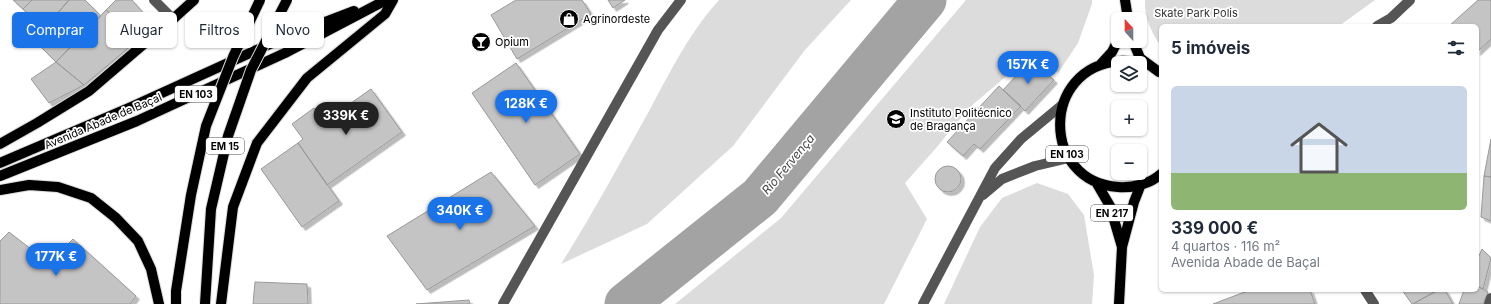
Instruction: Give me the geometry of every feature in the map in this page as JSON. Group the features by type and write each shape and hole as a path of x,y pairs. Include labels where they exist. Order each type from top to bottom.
{"main road":[{"path":"177,15 194,0"},
{"name":"EM 15","path":"176,304 176,291 191,195 206,126 233,57 260,0"},
{"name":"EM 15","path":"205,304 211,209 228,136 251,70 288,0"},
{"name":"Avenida Abade de Baçal","path":"0,163 131,107 280,39 382,0"},
{"name":"Avenida Abade de Baçal","path":"0,176 137,121 285,53 386,0"},
{"path":"221,304 233,207 257,143 307,78 385,14 393,0"},
{"path":"1122,12 1124,0"},
{"path":"1124,0 1127,12"},
{"path":"0,144 89,91 139,48"},
{"name":"EN 103","path":"1114,48 1101,64 1084,74 1071,88 1062,105 1059,123 1061,142 1069,158 1081,172 1096,182 1111,186 1126,187 1141,184 1159,176"},
{"name":"EN 103","path":"1136,48 1140,58 1159,72"},
{"name":"EN 103","path":"1101,64 1111,62"},
{"name":"EN 103","path":"1147,67 1159,73"},
{"name":"EN 217","path":"1096,182 1110,206 1122,247"},
{"name":"EN 217","path":"1119,304 1122,247 1134,202 1141,184"},
{"path":"0,190 29,185 58,187 91,198 116,218 138,241 151,269 159,304"}],"street":[{"path":"154,0 166,12"},
{"path":"503,304 658,30 681,0"},
{"path":"1380,24 1391,18 1410,0"},
{"path":"923,304 995,168 1021,139 1062,105"},
{"path":"979,199 1002,179 1035,166 1069,158"},
{"path":"1366,292 1374,304"},
{"path":"1489,304 1491,298"}],"green space":[{"path":"719,0 851,0 805,50 733,146 647,224 561,264 605,190 680,54 698,26"},
{"path":"966,0 1092,0 1092,4 1078,43 1058,73 1033,53 969,108 905,183 927,219 884,304 675,304 781,218"},
{"name":"Skate Park Polis","path":"1145,0 1375,0 1342,24 1159,24 1159,43 1154,36 1146,12"},
{"path":"1037,183 1068,194 1084,215 1094,275 1092,304 944,304 980,227 1002,198"}],"building":[{"path":"13,0 32,0 23,9"},
{"path":"32,0 69,0 59,12 26,12 23,9"},
{"path":"69,0 85,0 97,12 58,12"},
{"path":"116,0 132,0 142,12 108,12 106,10"},
{"path":"516,0 582,0 591,14 517,59 491,15"},
{"path":"608,0 625,0 613,8"},
{"path":"1478,0 1491,0 1491,39 1479,50 1479,24 1451,24"},
{"path":"106,10 108,12 106,12 106,48 128,48 84,85 56,62 69,48 98,48 98,18"},
{"path":"42,48 70,48 56,62"},
{"path":"1031,60 1054,80 1025,111 1003,90"},
{"path":"56,62 84,85 49,103 31,79"},
{"path":"516,63 580,154 535,185 472,93"},
{"path":"999,86 1021,106 980,149 974,144 963,156 947,142"},
{"path":"371,89 402,132 327,185 298,143 303,139 292,124 314,108 324,122"},
{"path":"1491,139 1491,177 1484,176"},
{"path":"298,143 339,201 302,227 261,169"},
{"path":"948,166 957,170 961,179 957,188 948,192 939,188 935,179 939,170"},
{"path":"491,172 535,226 427,290 387,236"},
{"path":"1484,176 1491,177 1491,221 1481,217"},
{"path":"9,232 49,263 73,239 136,296 130,304 0,304 0,241"},
{"path":"1482,249 1491,258 1483,289 1479,287 1479,256"},
{"path":"255,282 307,284 308,304 253,304"},
{"path":"1479,287 1488,292 1483,304 1459,304 1463,292 1479,292"},
{"path":"1245,292 1311,292 1315,304 1213,304"},
{"path":"1403,292 1434,292 1413,304"},
{"path":"1434,292 1446,292 1453,304 1413,304"},
{"path":"469,300 470,304 416,304"}],"waterway":[{"name":"Rio Fervença","path":"626,304 760,197 925,0"}],"place":[{"name":"Agrinordeste","path":"569,19"},
{"name":"Opium","path":"481,42"},
{"name":"Instituto Politécnico de Bragança","path":"896,119"}]}
